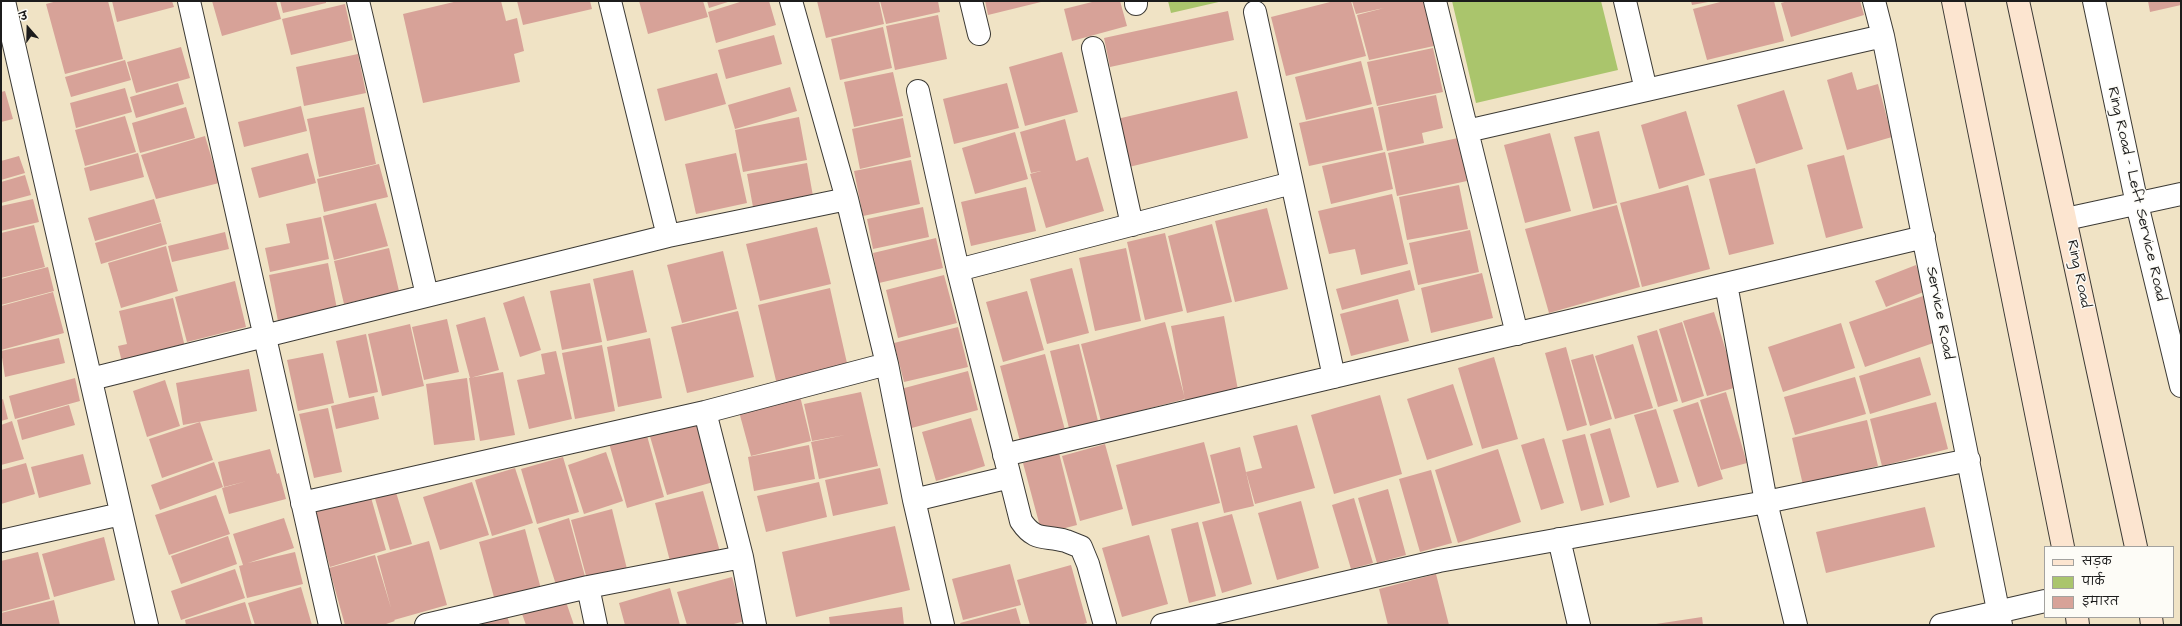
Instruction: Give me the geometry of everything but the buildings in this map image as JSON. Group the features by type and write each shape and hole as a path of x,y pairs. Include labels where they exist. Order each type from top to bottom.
{"main road":[{"path":"1953,1 2063,546"},
{"name":"Ring Road","path":"2018,1 2136,546"}],"street":[{"path":"4,1 147,625"},
{"path":"188,1 330,625"},
{"path":"358,1 427,295"},
{"path":"610,1 668,236"},
{"path":"791,1 847,199 887,364 914,500 943,625"},
{"path":"971,1 979,34"},
{"path":"1435,1 1517,334"},
{"path":"1625,1 1646,90"},
{"name":"Service Road","path":"1874,1 1883,36 2000,618"},
{"name":"Ring Road - Left Service Road","path":"2094,1 2137,204 2181,386"},
{"path":"1255,12 1334,377"},
{"path":"1467,131 1883,36"},
{"path":"1093,48 1132,225"},
{"path":"918,92 958,270 1021,521 1027,530 1035,536 1065,541 1081,548 1088,564 1105,625"},
{"path":"958,270 1292,183"},
{"path":"2066,219 2181,194"},
{"path":"91,379 668,236 847,199"},
{"path":"1004,455 1924,237"},
{"path":"1726,284 1766,502 1796,625"},
{"path":"302,503 705,412 887,364"},
{"path":"705,412 742,556 755,625"},
{"path":"1162,625 1439,561 1766,502 1968,460"},
{"path":"914,500 1010,477"},
{"path":"1,541 121,514"},
{"path":"1558,539 1579,625"},
{"path":"426,625 588,587 742,556"},
{"path":"588,587 596,625"},
{"path":"1941,625 2000,618 2044,601"}],"green space":[{"path":"1168,1 1223,1 1171,13"},
{"path":"1452,1 1601,1 1618,70 1476,103"}]}
